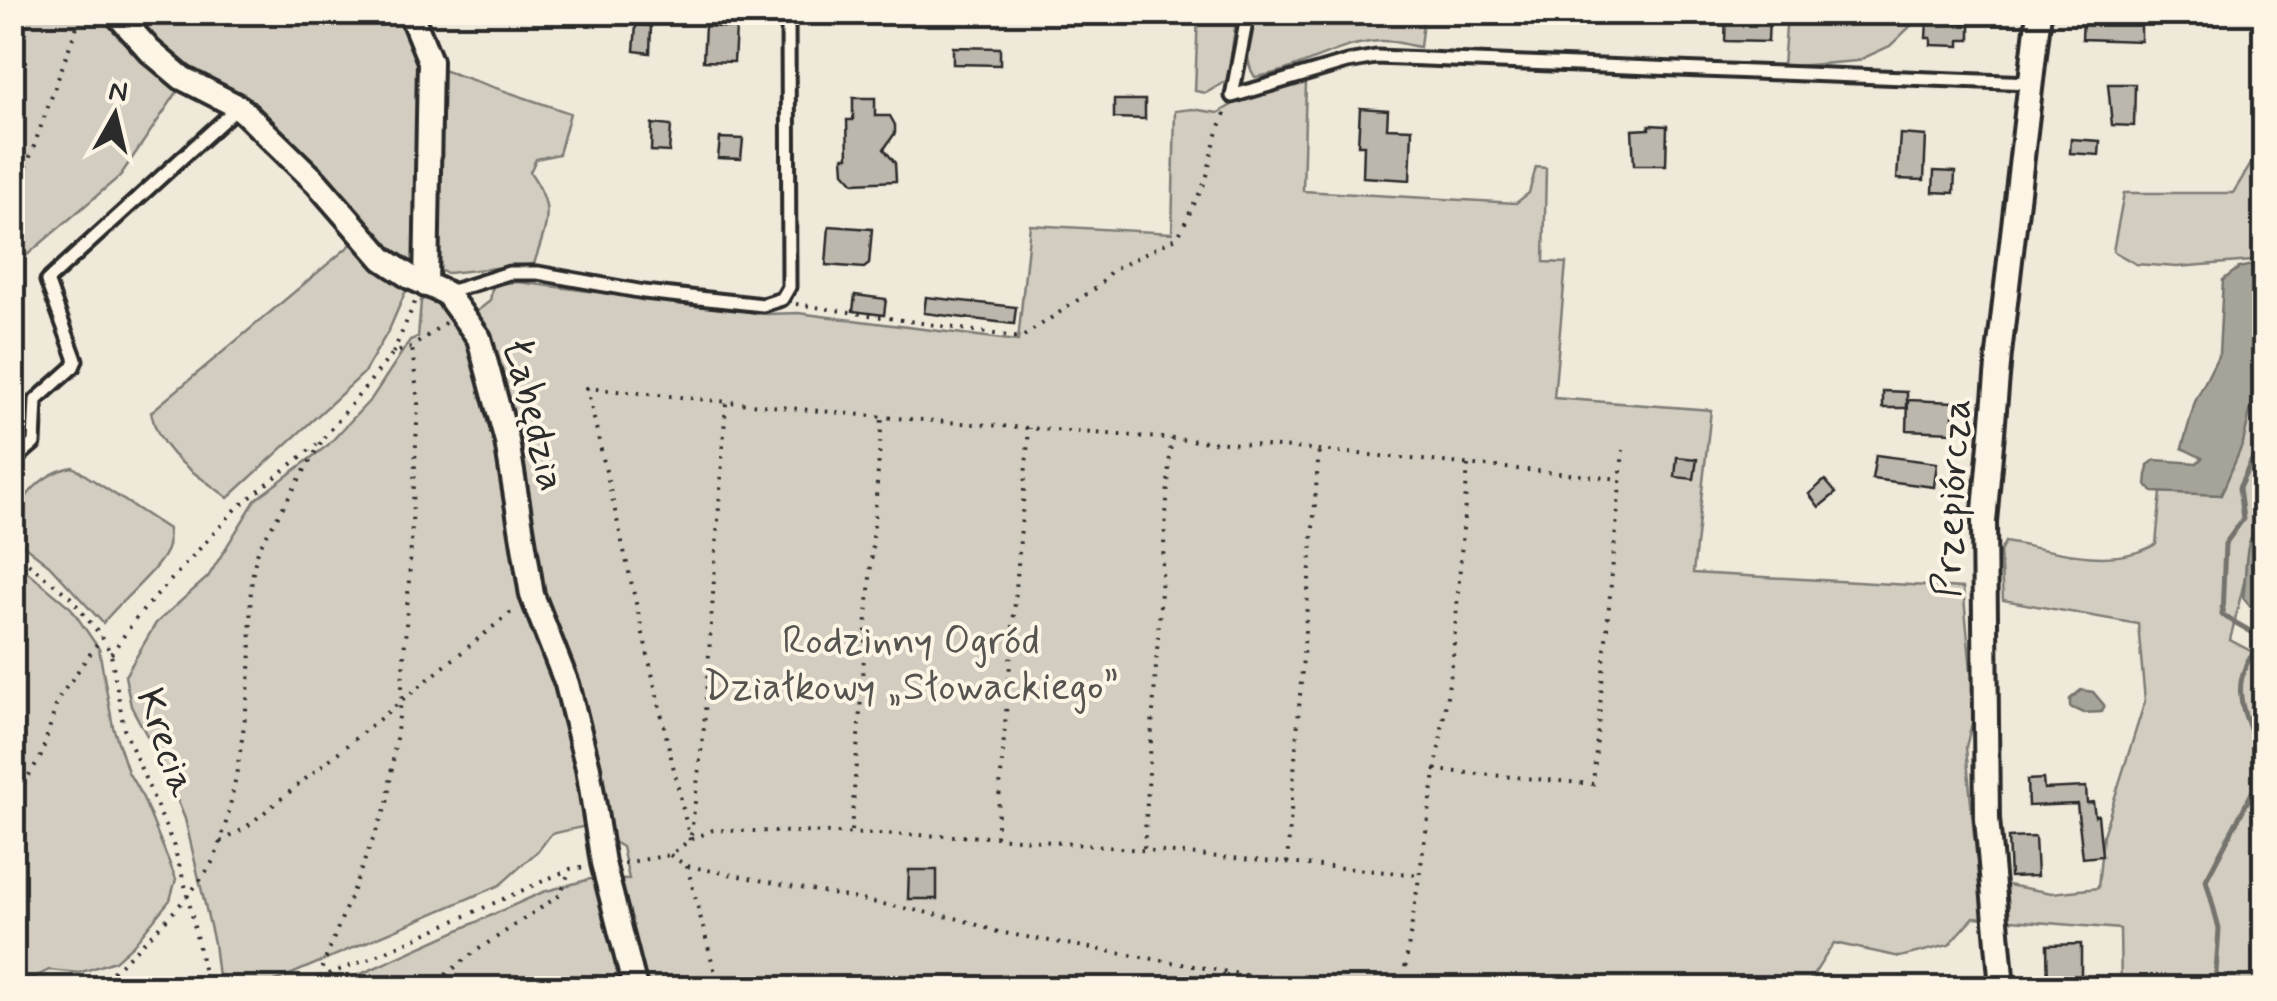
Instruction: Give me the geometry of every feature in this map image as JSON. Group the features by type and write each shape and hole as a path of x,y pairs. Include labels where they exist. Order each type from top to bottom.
{"street":[{"path":"116,12 150,51 182,78 239,106 316,182 383,259 444,296"},
{"path":"410,12 430,61 444,296"},
{"name":"Przepiórcza","path":"2002,988 1987,818 1984,522 1999,354 2039,12"},
{"name":"Łabędzia","path":"444,296 479,338 507,441 532,595 567,684 588,768 603,863 634,988"}],"lane":[{"path":"444,296 510,272 763,306 782,299 788,287 788,12"},
{"path":"1248,12 1232,96 1376,57 2031,82"},
{"path":"12,462 34,443 36,400 76,360 48,281 239,106"}],"path":[{"path":"12,207 82,12"},
{"path":"782,299 806,307 1021,338 1099,286 1111,271 1178,236 1206,180 1215,140 1232,96"},
{"path":"314,988 387,804 401,702 418,403 412,347 444,296"},
{"path":"105,979 153,934 208,868 221,842 247,701 252,567 259,548 323,440 444,296"},
{"path":"394,353 412,347"},
{"path":"690,840 587,388 882,417 1318,450 1620,479"},
{"path":"690,840 704,728 726,403"},
{"path":"851,832 882,417"},
{"path":"996,838 1029,428"},
{"path":"1144,849 1171,438"},
{"path":"111,654 137,618 237,508 323,440"},
{"path":"1288,864 1318,450"},
{"path":"1434,770 1593,784 1624,450"},
{"path":"1402,988 1453,657 1468,465"},
{"name":"Krecia","path":"12,550 70,597 111,654 124,729 173,844 207,988"},
{"path":"221,842 245,828 532,595"},
{"path":"12,802 41,756 58,699 102,637"},
{"path":"290,988 367,960 570,869 670,855 713,830 996,838 1420,875"},
{"path":"670,855 686,866 960,920 998,932 1320,988"},
{"path":"686,866 719,988"},
{"path":"429,988 473,953 560,895 570,869"},
{"path":"21,988 105,979 176,988"}],"green space":[{"path":"1787,12 1924,13 1890,46 1857,61 1783,67"},
{"path":"13,13 402,13 419,62 570,113 559,154 536,159 530,172 543,196 547,217 534,264 448,273 417,265 389,330 363,374 228,498 170,451 151,412 366,232 272,129 180,88 120,176 13,267"},
{"path":"1198,13 1237,13 1228,80 1206,93 1195,91"},
{"path":"1253,13 1424,13 1420,47 1390,41 1364,43 1255,77 1248,54"},
{"name":"Rodzinny Ogród Działkowy „Słowackiego”","path":"1306,82 1303,191 1516,203 1529,193 1536,167 1546,168 1544,262 1566,263 1554,398 1711,410 1693,573 1963,588 1975,711 1966,747 1974,836 1985,881 2052,893 2098,888 2103,835 2145,701 2138,624 2003,600 2000,552 2005,542 2082,556 2139,552 2156,544 2161,492 2221,495 2264,338 2264,500 2230,640 2264,658 2264,988 2121,988 2120,929 1974,917 1949,945 1900,957 1834,943 1805,988 330,988 543,892 594,878 629,879 622,847 586,826 551,834 500,885 259,988 229,988 218,977 214,943 185,819 165,769 131,706 125,676 156,623 208,577 256,499 328,445 372,398 410,340 418,337 421,301 433,292 472,315 490,301 493,284 518,282 1018,341 1030,225 1172,233 1175,111 1218,113 1242,99"},
{"path":"2264,92 2264,260 2177,267 2136,264 2113,251 2124,193 2233,193 2256,156"},
{"path":"73,467 168,529 165,554 103,623 49,565 13,537 18,513 31,491 50,476"},
{"path":"13,560 71,608 99,649 113,727 128,772 143,798 176,879 170,900 115,961 79,973 49,970 13,980"}],"shaded area":[{"path":"2252,265 2264,269 2264,348 2243,443 2221,495 2153,492 2146,485 2148,465 2155,460 2197,463 2202,458 2182,448 2195,402 2219,354 2223,280 2239,268"},
{"path":"2262,517 2264,618 2243,598 2248,547"},
{"path":"2081,690 2093,692 2104,705 2101,712 2083,713 2070,707 2070,699"}],"building":[{"path":"1726,14 1769,15 1768,42 1725,41"},
{"path":"2083,18 2141,20 2141,41 2082,39"},
{"path":"1927,22 1970,23 1970,40 1960,40 1960,46 1931,45 1931,38 1926,38"},
{"path":"636,25 651,26 650,53 634,51"},
{"path":"705,26 736,28 734,62 703,61"},
{"path":"953,47 1000,48 1000,65 953,64"},
{"path":"2108,84 2135,84 2134,126 2112,125"},
{"path":"853,98 875,98 875,116 890,116 895,125 895,133 884,149 895,163 896,181 854,183 844,172 843,157 848,157 847,120 853,120"},
{"path":"1114,100 1145,100 1145,119 1114,118"},
{"path":"1360,108 1388,110 1387,128 1412,129 1410,180 1363,177 1364,145 1358,145"},
{"path":"652,124 671,126 669,152 651,151"},
{"path":"1649,125 1667,126 1666,165 1634,165 1632,130 1649,129"},
{"path":"1900,134 1926,136 1924,180 1897,179"},
{"path":"720,138 743,139 741,159 718,158"},
{"path":"2071,139 2100,141 2099,155 2070,153"},
{"path":"1934,171 1955,172 1954,193 1933,192"},
{"path":"829,226 872,229 869,264 864,268 826,265"},
{"path":"855,295 886,299 884,315 853,311"},
{"path":"926,297 1016,307 1014,324 924,313"},
{"path":"1883,391 1907,392 1907,408 1883,408"},
{"path":"1908,400 1954,402 1952,432 1907,430"},
{"path":"1876,455 1937,463 1934,487 1872,479"},
{"path":"1677,457 1697,459 1694,479 1675,477"},
{"path":"1825,480 1836,493 1819,507 1809,494"},
{"path":"2043,779 2044,789 2086,787 2087,803 2093,802 2095,816 2098,815 2102,856 2083,858 2077,804 2028,806 2027,780"},
{"path":"2035,837 2037,876 2010,877 2008,838"},
{"path":"909,870 937,870 937,899 908,899"},
{"path":"2081,944 2081,988 2048,988 2047,945"}],"waterway":[{"path":"2264,413 2256,451 2239,488 2243,519 2225,544 2222,615 2264,639"},
{"path":"2264,641 2251,656 2241,684 2244,713 2264,760"},
{"path":"2215,988 2219,928 2206,880 2264,770"}]}
